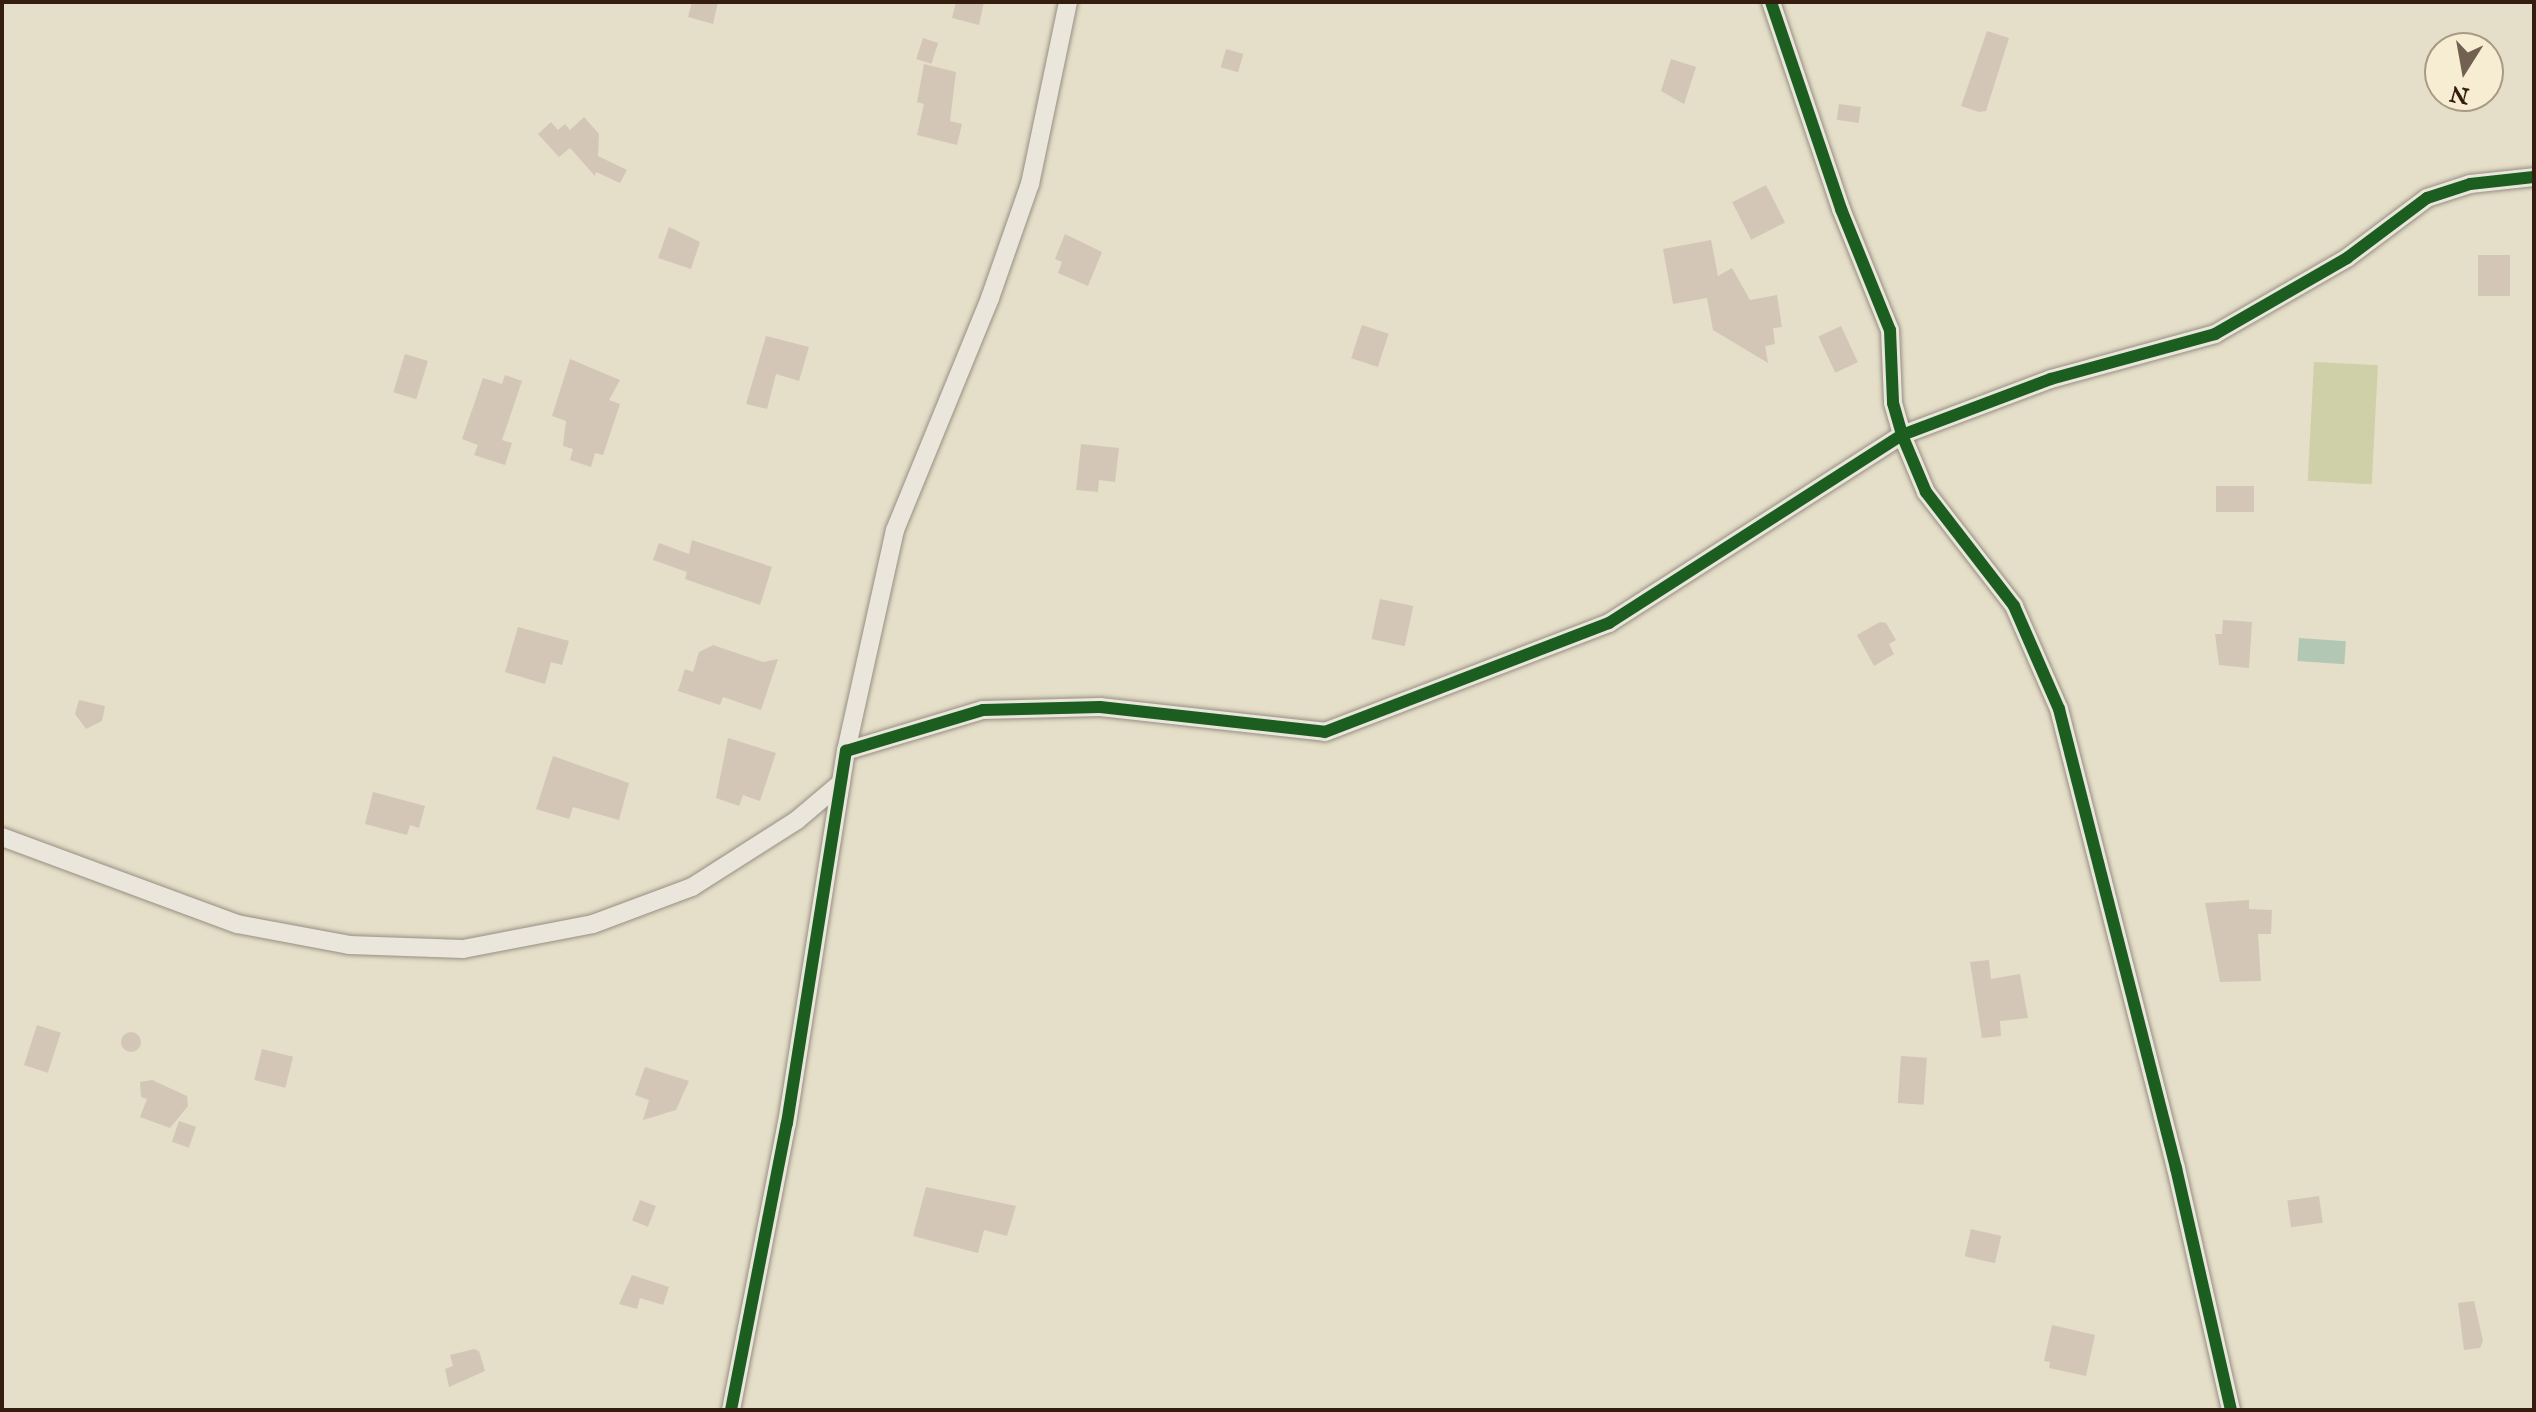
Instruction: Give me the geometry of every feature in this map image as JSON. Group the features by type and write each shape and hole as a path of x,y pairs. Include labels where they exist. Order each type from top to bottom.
{"street":[{"path":"731,1410 787,1123 846,751 895,530 990,298 1030,184 1068,2"},
{"path":"1771,2 1841,209 1890,330 1893,403 1902,435 1926,492 2014,606 2059,709 2176,1168 2231,1410"},
{"path":"846,751 983,710 1100,707 1325,732 1609,623 1902,435 2051,379 2215,334 2347,258 2427,198 2470,184 2534,177"},
{"path":"2,837 237,924 349,945 463,949 593,924 692,887 797,820 841,783"}],"shaded area":[{"path":"2314,362 2378,365 2372,484 2308,481"},
{"path":"2299,638 2346,641 2344,664 2297,661"}],"building":[{"path":"692,2 718,2 713,24 688,17"},
{"path":"956,2 984,2 979,25 952,18"},
{"path":"1987,31 2009,38 1986,111 1979,112 1961,106"},
{"path":"923,38 938,43 931,64 916,59"},
{"path":"1226,49 1243,54 1238,72 1221,67"},
{"path":"1671,59 1696,67 1684,104 1661,91"},
{"path":"924,64 956,72 950,121 962,124 957,145 917,135 924,104 917,102"},
{"path":"1839,104 1861,107 1859,123 1837,120"},
{"path":"584,117 599,134 598,156 627,170 620,183 596,172 595,176 570,148 559,157 538,134 551,122 558,130 565,124 570,130"},
{"path":"1766,185 1785,222 1751,240 1732,202"},
{"path":"669,227 700,242 691,269 658,258"},
{"path":"1065,234 1102,252 1088,286 1058,273 1062,262 1055,259"},
{"path":"1711,240 1718,276 1732,268 1750,300 1777,295 1782,327 1773,328 1775,344 1765,346 1768,363 1713,330 1707,298 1673,304 1663,249"},
{"path":"2478,255 2510,255 2510,296 2478,296"},
{"path":"1362,325 1389,334 1378,367 1351,358"},
{"path":"1841,326 1858,362 1835,373 1818,337"},
{"path":"766,336 809,347 799,381 776,374 767,409 746,404"},
{"path":"405,354 428,361 416,399 393,392"},
{"path":"570,359 620,380 609,400 620,404 603,455 595,453 591,467 570,460 573,449 563,446 566,421 552,416"},
{"path":"505,375 522,381 502,440 512,443 505,465 474,455 478,445 462,439 483,378 502,384"},
{"path":"1081,444 1119,448 1115,482 1099,480 1098,492 1076,490"},
{"path":"2216,486 2254,486 2254,512 2216,512"},
{"path":"692,540 772,567 760,605 685,579 687,572 653,560 659,543 689,554"},
{"path":"1380,599 1413,606 1405,646 1371,639"},
{"path":"2223,620 2252,622 2249,668 2219,665 2215,634 2222,634"},
{"path":"1880,622 1886,623 1896,640 1889,644 1894,654 1874,666 1857,635"},
{"path":"518,627 569,641 562,665 551,662 545,684 505,672"},
{"path":"713,645 763,662 778,659 761,710 723,697 720,705 678,691 685,669 693,672 699,652"},
{"path":"79,700 105,706 102,721 86,729 75,714"},
{"path":"728,738 776,753 760,801 743,795 739,806 716,798"},
{"path":"553,756 629,783 619,820 573,807 569,819 536,809"},
{"path":"373,792 425,806 419,828 410,825 407,835 365,824"},
{"path":"2249,900 2249,909 2272,910 2271,934 2258,934 2261,981 2220,982 2205,903"},
{"path":"1989,960 1991,979 2020,974 2028,1018 2000,1021 2001,1036 1982,1038 1970,962"},
{"path":"37,1025 61,1033 48,1073 24,1065"},
{"path":"131,1032 138,1035 141,1042 138,1049 131,1052 124,1049 121,1042 124,1035"},
{"path":"262,1049 293,1057 285,1088 254,1080"},
{"path":"1901,1056 1927,1058 1924,1105 1898,1103"},
{"path":"645,1067 689,1081 676,1110 643,1120 649,1100 635,1095"},
{"path":"152,1080 187,1096 188,1106 170,1128 140,1117 147,1099 141,1097 140,1082"},
{"path":"179,1121 196,1127 189,1148 172,1142"},
{"path":"926,1187 1016,1206 1007,1236 984,1230 978,1253 913,1236"},
{"path":"2319,1196 2323,1223 2291,1227 2287,1200"},
{"path":"640,1200 656,1206 648,1227 632,1221"},
{"path":"1971,1229 2001,1236 1995,1263 1965,1256"},
{"path":"632,1275 669,1287 663,1305 640,1298 637,1309 619,1304"},
{"path":"2474,1301 2483,1341 2480,1348 2464,1350 2458,1303"},
{"path":"2052,1325 2095,1335 2086,1376 2049,1368 2050,1362 2044,1361"},
{"path":"474,1349 479,1351 485,1371 449,1387 445,1369 453,1366 450,1355"}],"cycle path":[{"path":"1771,2 1841,209 1890,330 1893,403 1902,435 1926,492 2014,606 2059,709 2176,1168 2231,1410"},
{"path":"731,1410 787,1123 846,751 983,710 1100,707 1325,732 1609,623 1902,435 2051,379 2215,334 2347,258 2427,198 2470,184 2534,177"}]}
